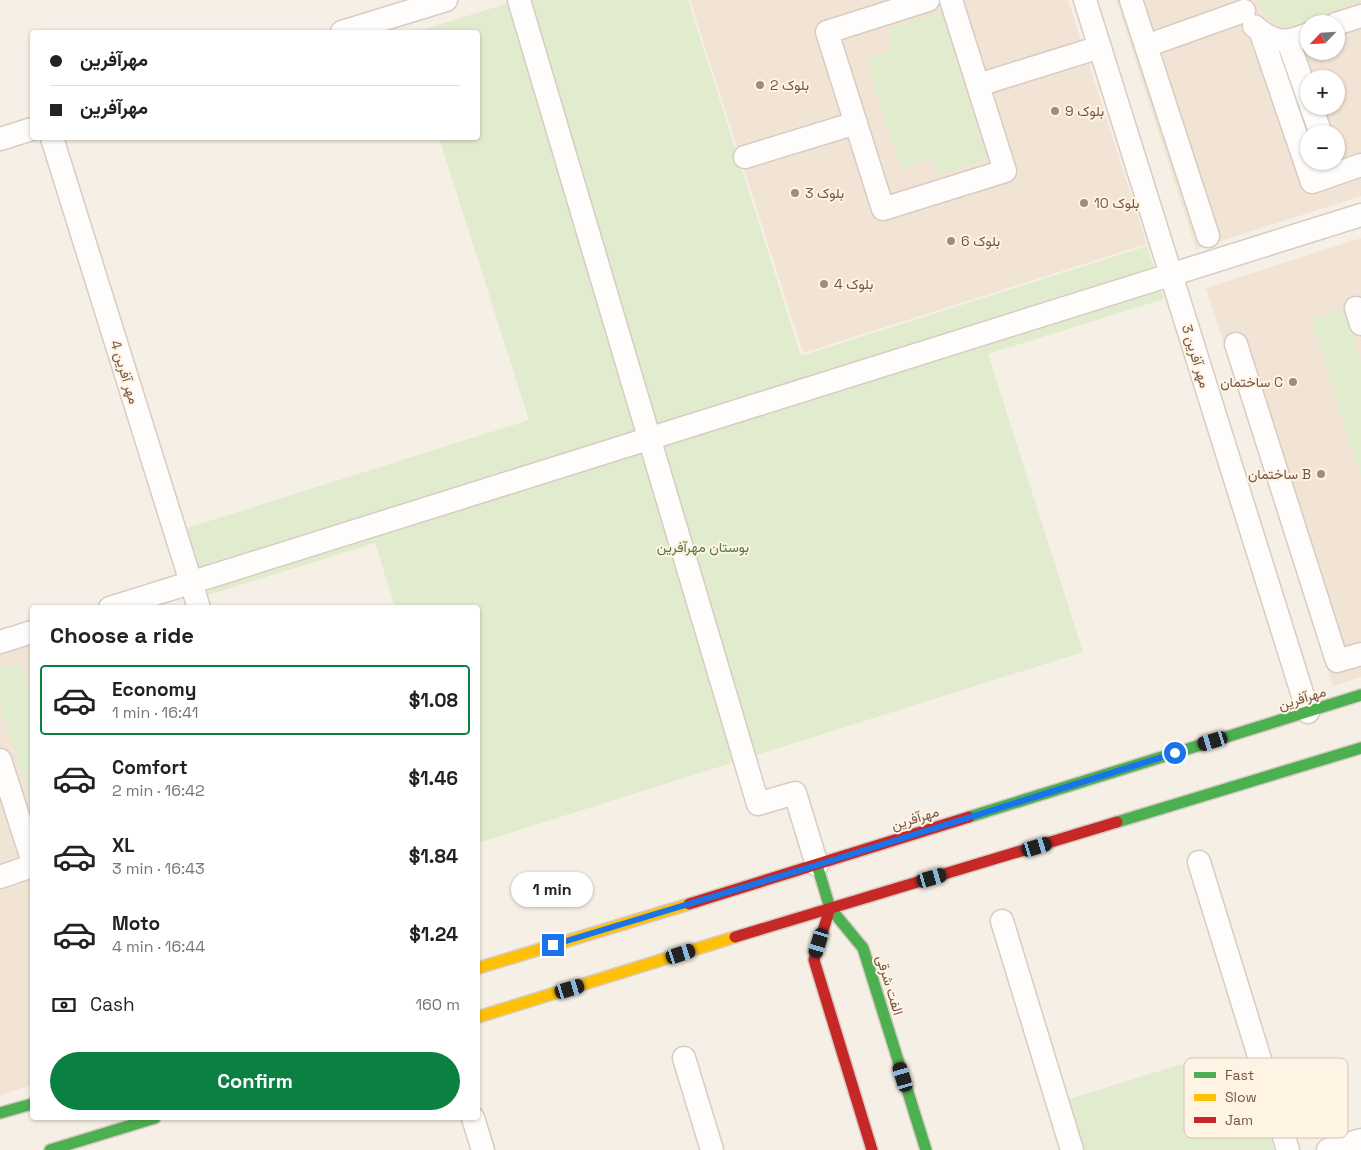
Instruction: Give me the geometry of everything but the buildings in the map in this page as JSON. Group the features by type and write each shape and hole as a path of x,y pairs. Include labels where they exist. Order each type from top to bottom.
{"main road":[{"name":"مهرآفرین","path":"480,967 817,865 1361,695"},
{"path":"480,1017 830,908 1361,748"},
{"path":"817,865 830,908 814,960 872,1150"},
{"name":"الفت شرقی","path":"830,908 863,948 926,1150"},
{"path":"0,1113 30,1105"},
{"path":"50,1150 148,1120"}],"street":[{"path":"348,30 446,0"},
{"path":"519,0 758,804 795,793 817,865"},
{"path":"928,0 827,32 883,209 1005,171 952,0"},
{"name":"مهر آفرین 3","path":"1085,0 1308,712"},
{"path":"1131,0 1208,236"},
{"path":"1146,46 1243,5 1251,23 1261,33 1274,39 1298,37 1304,70"},
{"path":"1345,21 1361,16"},
{"path":"1261,33 1300,147"},
{"path":"978,85 1100,47"},
{"path":"745,157 856,123"},
{"path":"0,139 30,130"},
{"name":"مهر آفرین 4","path":"53,140 198,605"},
{"path":"1345,167 1361,166"},
{"path":"1308,170 1312,182 1329,170"},
{"path":"119,605 1361,216"},
{"path":"1236,344 1337,661 1361,654"},
{"path":"0,642 30,633"},
{"path":"0,760 30,853"},
{"path":"1199,862 1260,1058"},
{"path":"0,877 30,867"},
{"path":"1002,921 1072,1150"},
{"path":"684,1058 712,1150"},
{"path":"474,1120 483,1150"},
{"path":"1284,1138 1288,1150"},
{"path":"1328,1150 1361,1140"}],"shaded area":[{"path":"690,0 1068,0 1147,244 803,353"},
{"path":"1116,0 1361,0 1361,196 1196,249"},
{"path":"1361,238 1361,677 1333,686 1206,288"},
{"path":"30,643 30,1086 0,1095 0,652"}],"green space":[{"name":"بوستان مهرآفرین","path":"518,0 688,0 801,356 1147,246 1164,299 988,354 1083,652 480,842 480,605 394,605 375,543 208,595 187,528 529,420 440,140 480,140 480,30 422,30"},
{"path":"1259,0 1361,0 1320,15 1300,15 1300,22 1287,27 1277,24 1268,18 1260,6"},
{"path":"941,12 987,160 938,175 933,158 901,169 866,59 893,50 887,29"},
{"path":"1344,308 1361,362 1361,477 1311,319"},
{"path":"19,663 30,697 30,797 0,706 0,669"},
{"path":"1184,1063 1184,1138 1270,1138 1274,1150 1078,1150 1063,1101"}],"traffic: fast":[{"path":"969,817 1361,695"},
{"path":"1117,822 1361,748"},
{"path":"817,865 830,908 863,948 926,1150"},
{"path":"0,1113 30,1105"},
{"path":"50,1150 148,1120"}],"traffic: slow":[{"path":"480,967 689,904"},
{"path":"480,1016 735,937"}],"traffic: jam":[{"path":"689,904 969,817"},
{"path":"735,937 1117,822"},
{"path":"830,908 814,960 872,1150"}],"place":[{"name":"بلوک 2","path":"760,85"},
{"name":"بلوک 9","path":"1055,111"},
{"name":"بلوک 3","path":"795,193"},
{"name":"بلوک 10","path":"1084,203"},
{"name":"بلوک 6","path":"951,241"},
{"name":"بلوک 4","path":"824,284"},
{"name":"ساختمان C","path":"1293,382"},
{"name":"ساختمان B","path":"1321,474"}],"route":[{"path":"553,945 1175,753"}]}
